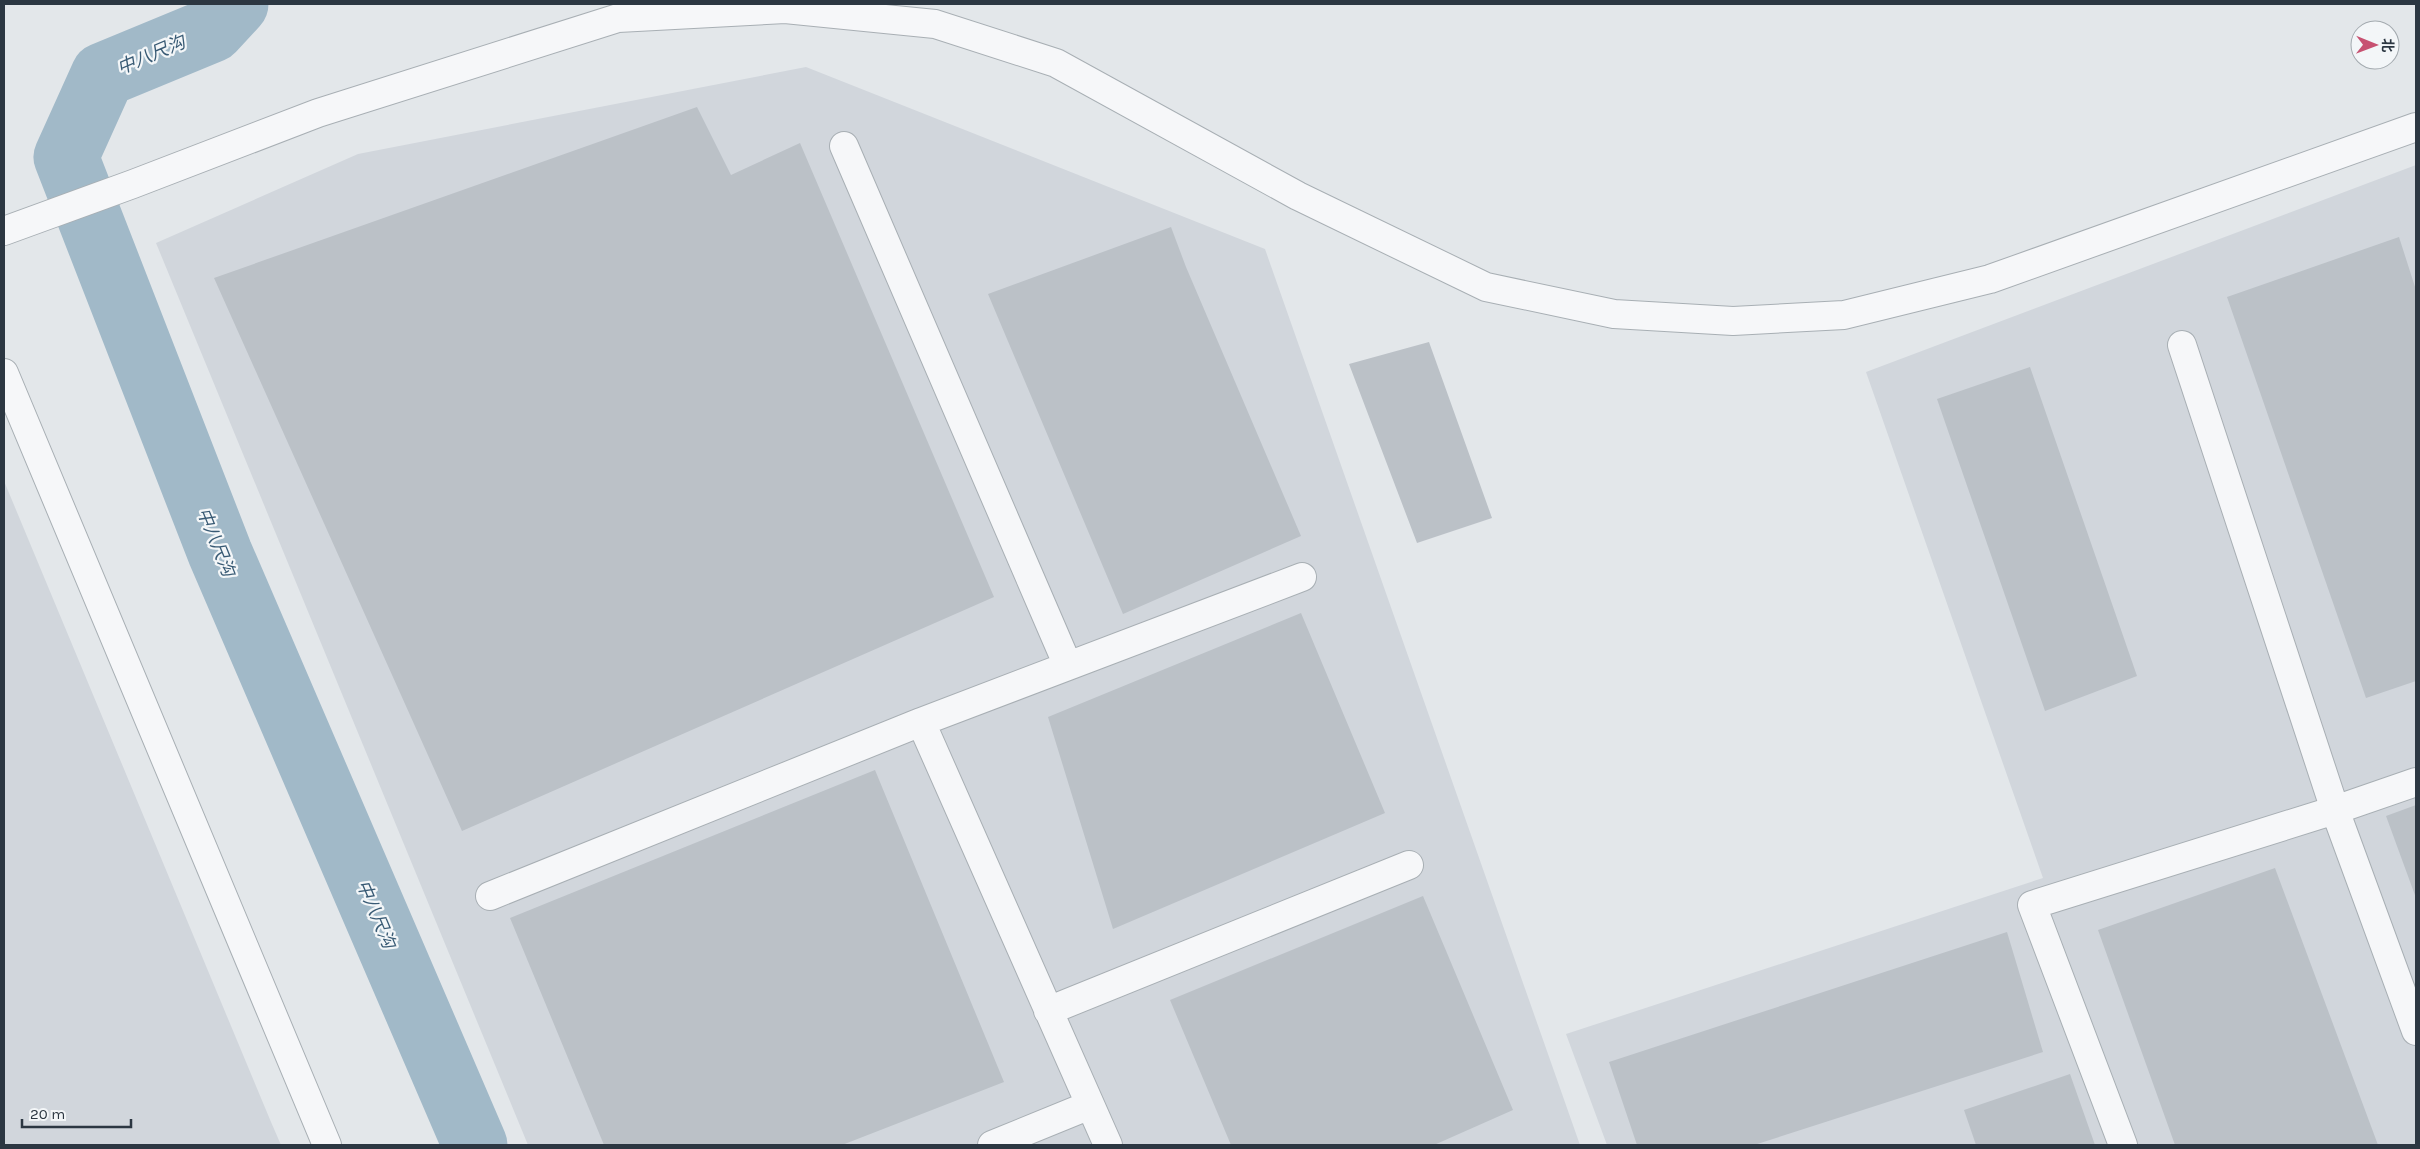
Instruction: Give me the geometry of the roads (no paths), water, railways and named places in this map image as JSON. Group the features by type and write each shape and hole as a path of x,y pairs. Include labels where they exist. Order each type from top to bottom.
{"street":[{"path":"16,226 133,184 318,113 618,18 785,9 935,24 1056,62 1298,196 1486,287 1614,314 1733,321 1844,315 1990,279 2416,127"},
{"path":"844,146 1068,666"},
{"path":"2182,345 2335,810 2416,1031"},
{"path":"4,374 327,1145"},
{"path":"490,896 920,722 1302,577"},
{"path":"920,722 1108,1145"},
{"path":"2123,1145 2032,905 2335,810 2416,782"},
{"path":"1048,1011 1408,864"},
{"path":"992,1145 1090,1105"}],"waterway":[{"name":"中八尺沟","path":"236,4 212,30 103,75 66,157 220,553 475,1145"}]}
